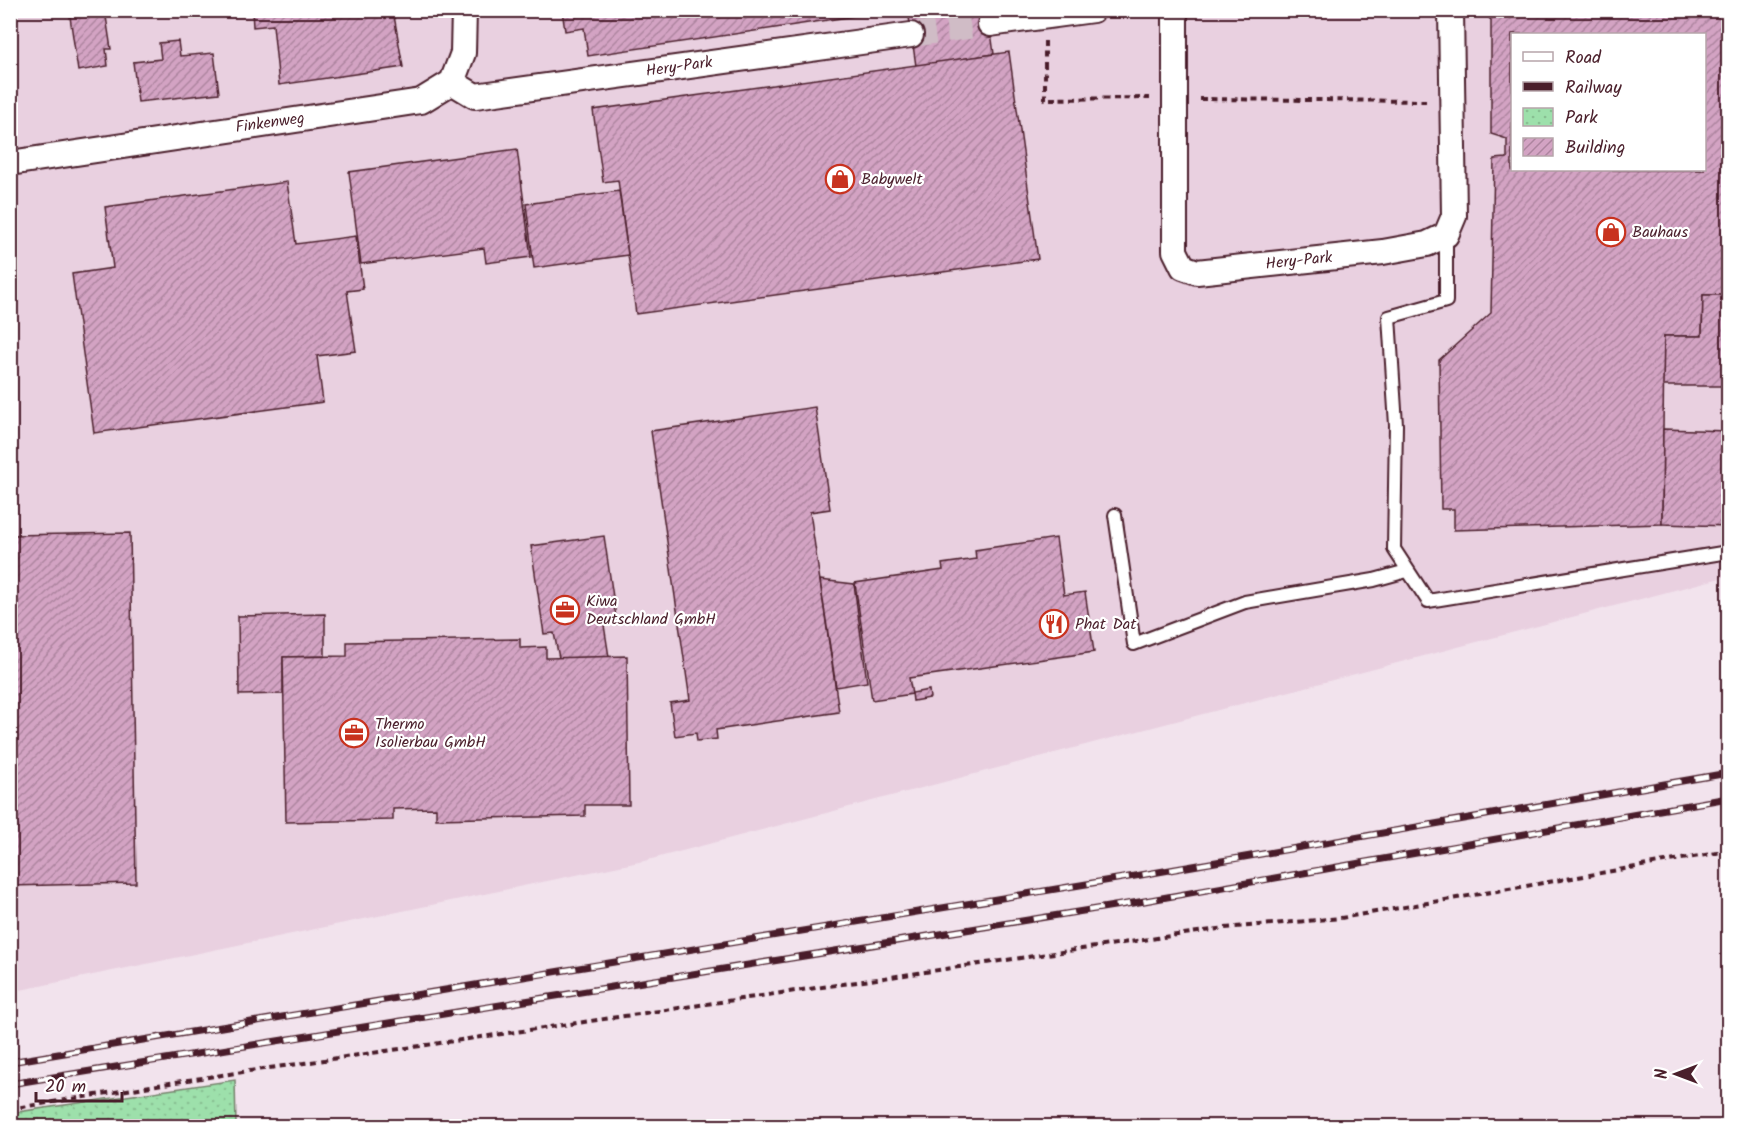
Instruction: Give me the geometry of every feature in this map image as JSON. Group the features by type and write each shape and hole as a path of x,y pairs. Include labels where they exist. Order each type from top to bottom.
{"street":[{"path":"452,82 463,53 464,10"},
{"path":"990,24 1093,10"},
{"name":"Hery-Park","path":"1175,10 1175,251 1183,267 1197,272 1383,252 1427,244 1446,235"},
{"path":"1446,235 1454,216 1451,10"},
{"name":"Hery-Park","path":"452,82 475,96 911,35"},
{"name":"Finkenweg","path":"10,163 421,101 452,82"}],"lane":[{"path":"1446,235 1446,302 1389,317 1396,424 1394,549 1428,601 1728,552"},
{"path":"1114,515 1134,644 1245,602 1374,580 1407,571"}],"path":[{"path":"1045,17 1045,99 1174,98 1451,102"},
{"path":"10,1110 188,1080 1213,929 1341,918 1728,851"}],"shaded area":[{"path":"11,11 1728,11 1728,576 644,861 11,992"}],"green space":[{"path":"235,1080 236,1126 11,1126 11,1113"}],"building":[{"path":"69,10 105,10 111,49 106,49 108,66 78,71"},
{"path":"252,10 328,10 329,15 361,10 393,10 403,67 279,85 273,25 253,27"},
{"path":"562,10 895,10 588,56 584,28 565,31"},
{"path":"908,10 988,10 994,54 916,66"},
{"name":"Bauhaus","path":"1481,10 1728,10 1728,295 1703,295 1702,336 1664,336 1662,524 1454,530 1454,509 1441,509 1439,360 1491,313 1494,159 1507,158 1507,139 1491,134 1491,20"},
{"path":"178,41 180,56 214,53 219,93 138,102 133,62 161,59 159,43"},
{"path":"1009,52 1038,259 636,314 618,180 603,182 593,110"},
{"path":"517,149 531,257 486,263 484,248 361,264 349,172"},
{"path":"287,182 296,244 356,236 363,289 347,291 356,351 317,356 323,402 94,433 72,274 113,268 105,207"},
{"path":"619,191 628,255 534,268 526,204"},
{"path":"1703,295 1728,295 1728,386 1663,386 1664,336 1702,336"},
{"path":"815,407 830,509 810,512 839,712 716,730 717,739 697,741 696,733 675,736 670,703 690,700 651,431"},
{"path":"1663,429 1728,431 1728,526 1662,524"},
{"path":"130,533 136,883 10,886 10,535"},
{"path":"604,536 617,624 604,625 609,657 559,658 554,633 544,634 531,546"},
{"path":"1056,538 1064,595 1085,592 1094,652 909,678 912,694 872,700 855,583 943,570 942,564 976,559 975,550"},
{"path":"820,580 854,584 867,682 836,687"},
{"path":"325,614 325,656 283,657 283,694 239,695 238,616"},
{"path":"520,639 520,648 546,647 546,658 627,656 629,805 585,805 585,816 436,819 436,808 393,809 393,820 286,822 283,657 347,656 347,642"},
{"path":"929,690 930,698 913,701 912,693"}],"tunnel":[{"path":"911,35 990,24"}],"railway":[{"path":"10,1062 1141,875 1728,773"},
{"path":"10,1084 1139,902 1728,798"}],"place":[{"name":"Babywelt","path":"840,179"},
{"name":"Bauhaus","path":"1611,232"},
{"name":"Kiwa Deutschland GmbH","path":"565,610"},
{"name":"Phat Dat","path":"1054,624"},
{"name":"Thermo Isolierbau GmbH","path":"354,733"}]}
